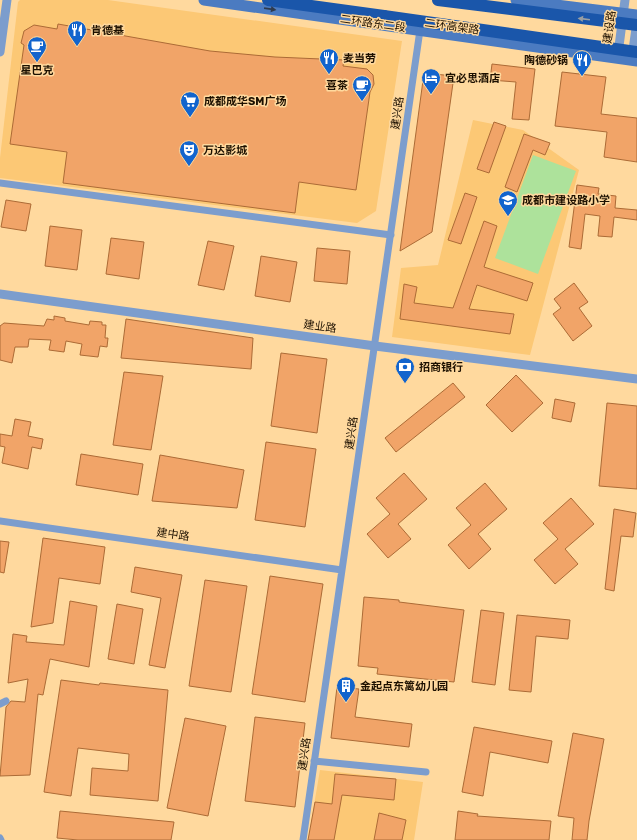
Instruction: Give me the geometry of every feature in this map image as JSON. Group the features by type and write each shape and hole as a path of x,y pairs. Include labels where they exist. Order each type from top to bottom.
{"highway":[{"name":"二环高架路","path":"268,0 635,58"},
{"path":"438,0 637,26"}],"main road":[{"name":"二环路东二段","path":"204,0 617,58 635,58"},
{"path":"516,0 637,15"}],"street":[{"path":"0,52 7,0"},
{"name":"建设路","path":"617,58 625,0"},
{"path":"635,58 637,21"},
{"name":"建兴路","path":"302,840 420,30"},
{"path":"0,183 391,235"},
{"name":"建业路","path":"0,294 374,346 637,379"},
{"name":"建中路","path":"0,522 342,570"},
{"path":"314,761 426,772"}],"shaded area":[{"name":"成都成华SM广场","path":"20,0 108,0 402,41 376,211 357,223 0,178 0,158 18,2"},
{"name":"成都市建设路小学","path":"473,120 523,130 579,170 530,355 392,337 401,268 438,265"},
{"path":"320,770 423,782 414,840 308,840"}],"green space":[{"path":"533,155 576,171 538,274 495,258"}],"building":[{"name":"成都成华SM广场","path":"58,24 210,51 275,57 344,60 343,66 367,69 373,75 374,84 370,92 356,190 299,182 295,213 63,183 67,152 10,144 24,45 21,43 24,31 34,25 57,29"},
{"path":"492,64 535,69 529,120 512,119 516,82 490,80"},
{"path":"562,72 606,77 601,114 637,118 637,162 604,157 607,132 555,126"},
{"path":"424,73 454,76 432,232 400,251"},
{"path":"494,122 506,126 489,173 477,169"},
{"path":"524,134 550,143 545,155 533,150 517,192 505,187"},
{"path":"577,185 599,188 598,194 616,196 615,208 637,210 637,220 614,217 612,237 598,236 600,216 585,214 581,249 569,247"},
{"path":"465,193 477,197 461,244 448,240"},
{"path":"6,200 31,204 26,231 1,227"},
{"path":"484,221 497,226 484,267 533,283 527,301 477,285 469,309 514,314 510,334 400,319 404,284 417,287 414,303 453,308"},
{"path":"50,226 82,230 77,270 45,266"},
{"path":"111,238 144,242 139,279 106,274"},
{"path":"208,241 234,246 224,290 198,285"},
{"path":"317,248 350,251 347,284 314,281"},
{"path":"261,256 297,262 290,302 255,296"},
{"path":"574,283 588,302 579,308 592,326 573,341 553,314 561,308 554,299"},
{"path":"54,316 65,318 65,321 89,325 90,321 102,322 102,325 106,325 105,338 108,338 107,347 100,346 98,357 80,355 82,344 66,341 64,352 49,350 51,340 29,339 28,347 15,347 12,363 0,360 0,326 4,323 44,326 47,319 54,320"},
{"path":"126,319 253,338 251,369 121,358"},
{"path":"281,353 327,359 317,433 271,426"},
{"path":"124,372 163,376 151,450 113,445"},
{"path":"516,375 543,403 512,432 486,405"},
{"path":"453,383 465,397 396,452 385,438"},
{"path":"555,399 575,403 571,422 552,418"},
{"path":"607,403 637,406 637,489 599,486"},
{"path":"15,419 31,422 28,436 43,439 41,449 32,447 28,469 2,463 5,447 0,446 0,434 12,436"},
{"path":"266,442 316,449 305,527 255,520"},
{"path":"81,454 143,464 138,495 76,485"},
{"path":"160,455 244,470 237,508 152,501"},
{"path":"404,473 427,499 398,524 411,539 388,558 367,534 390,514 376,498"},
{"path":"485,483 507,509 478,534 491,549 469,569 448,545 471,525 456,508"},
{"path":"571,498 594,524 565,549 578,564 555,584 534,560 558,539 543,523"},
{"path":"614,509 636,513 633,537 621,536 614,591 605,589"},
{"path":"43,538 105,547 100,584 59,578 53,623 31,627"},
{"path":"0,541 9,542 4,573 0,572"},
{"path":"135,567 182,575 165,668 149,665 161,598 131,592"},
{"path":"270,576 323,584 305,702 252,694"},
{"path":"205,580 247,586 231,692 189,686"},
{"path":"364,597 399,600 399,602 464,610 454,682 377,674 378,668 358,666"},
{"path":"70,601 97,606 89,667 50,659 43,695 38,694 30,775 0,776 6,707 11,701 25,702 28,679 8,683 13,634 27,636 26,642 64,645"},
{"path":"117,604 143,609 134,664 108,659"},
{"path":"481,610 504,613 495,685 472,682"},
{"path":"517,615 570,620 568,639 536,636 531,692 509,690"},
{"path":"61,680 99,685 100,683 168,690 158,801 90,795 92,768 128,771 129,754 78,748 71,796 44,792"},
{"name":"金起点东篱幼儿园","path":"337,687 359,689 355,717 412,724 409,747 331,738"},
{"path":"255,717 305,723 295,807 245,801"},
{"path":"185,718 226,726 208,816 167,808"},
{"path":"474,727 552,741 548,763 490,752 483,796 462,792"},
{"path":"573,733 604,739 587,840 572,840 574,818 558,816"},
{"path":"335,774 396,779 394,800 342,795 334,840 308,840 315,802 332,804"},
{"path":"60,811 174,822 171,840 78,840 57,838"},
{"path":"458,811 478,814 477,816 551,821 549,840 455,840"},
{"path":"379,813 406,820 402,840 374,840"}],"place":[{"name":"肯德基","path":"77,47"},
{"name":"星巴克","path":"37,63"},
{"name":"麦当劳","path":"329,75"},
{"name":"陶德砂锅","path":"582,77"},
{"name":"宜必思酒店","path":"431,95"},
{"name":"喜茶","path":"362,102"},
{"name":"成都成华SM广场","path":"190,118"},
{"name":"万达影城","path":"189,167"},
{"name":"成都市建设路小学","path":"508,217"},
{"name":"招商银行","path":"405,384"},
{"name":"金起点东篱幼儿园","path":"346,703"}]}
